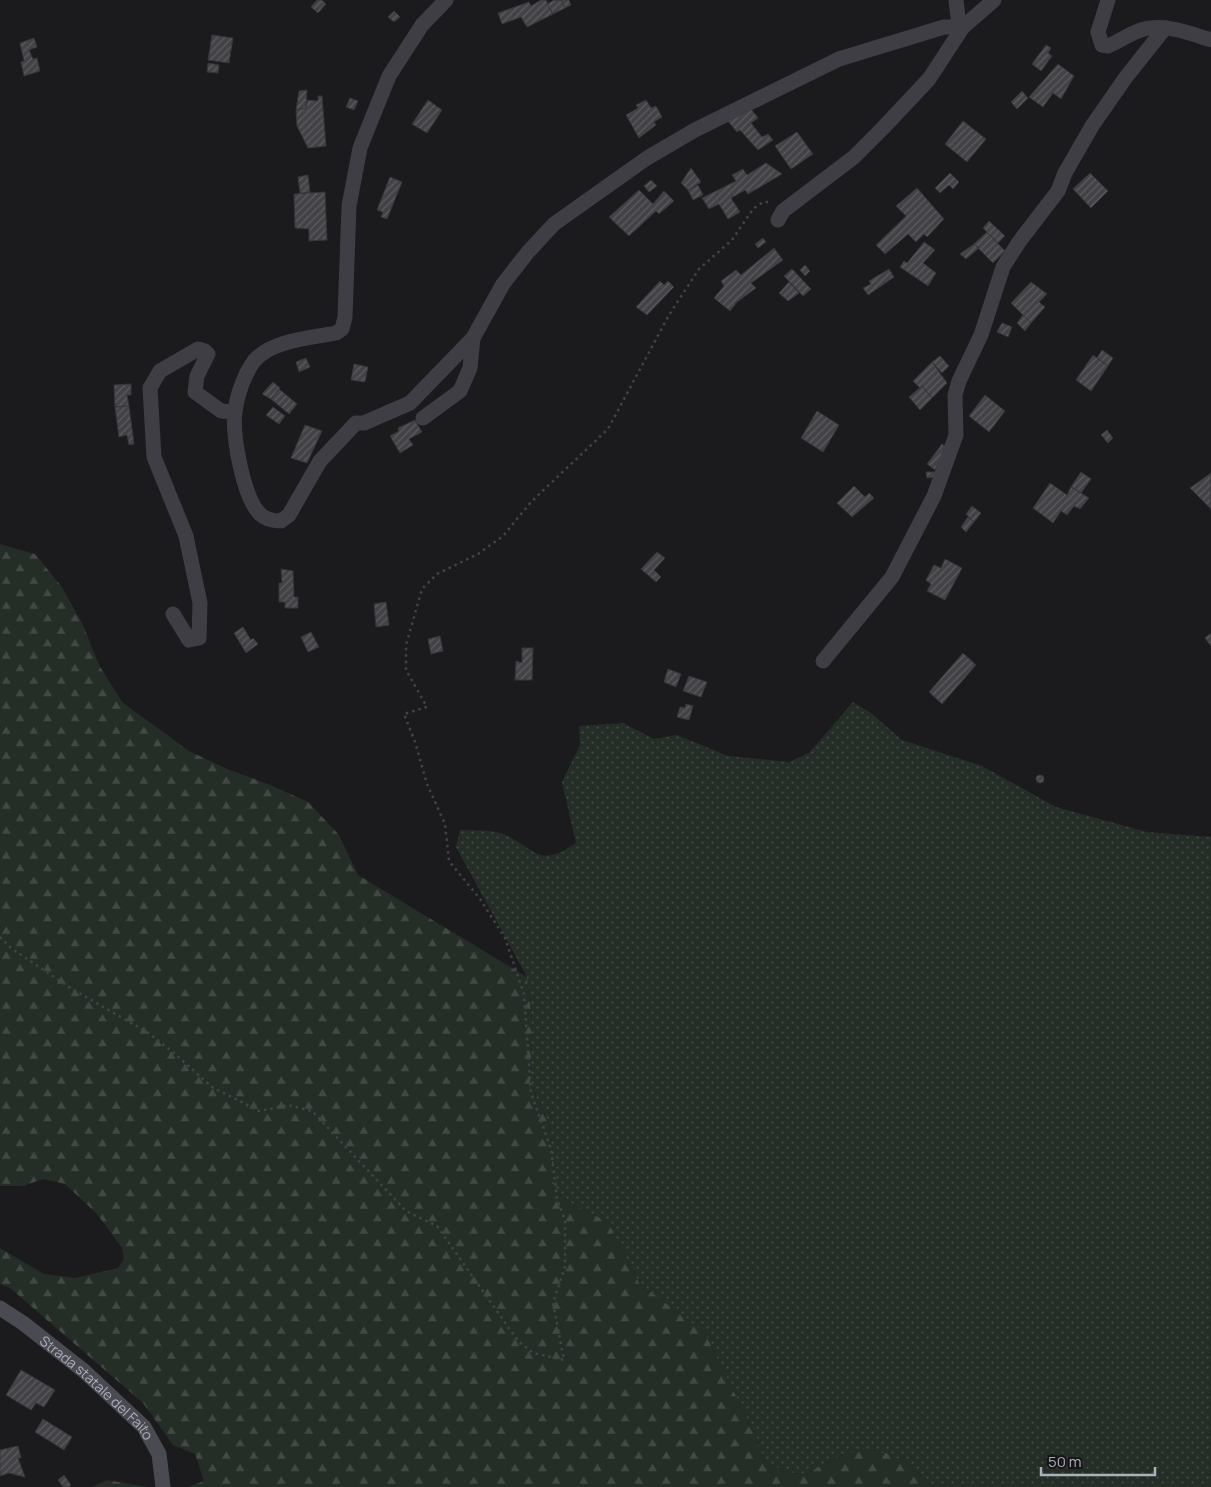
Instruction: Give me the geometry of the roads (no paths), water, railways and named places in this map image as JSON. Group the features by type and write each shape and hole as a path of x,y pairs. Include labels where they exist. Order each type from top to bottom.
{"street":[{"path":"446,0 422,25 389,76 360,148 349,206 345,317 342,329 336,333 272,348 255,360 242,384 235,412 237,454 247,489 259,514 268,520 281,522 289,515 320,461 356,423 364,423 410,403 473,338 503,284 528,252 554,224 647,158 695,130 839,60 944,28 963,27"},
{"path":"956,0 958,17 963,27"},
{"path":"778,220 783,210 854,157 883,128 929,79 963,27 994,0"},
{"path":"1108,0 1098,32 1102,45 1108,46 1144,29 1166,28 1211,40"},
{"path":"823,661 892,577 934,496 956,435 955,395 959,381 981,334 1002,268 1019,242 1058,191 1065,173 1092,126 1126,77 1166,28"},
{"path":"422,418 460,391 470,368 473,338"},
{"path":"173,614 190,640 199,638 200,603 186,536 154,456 150,388 160,371 198,349 208,354 197,376 195,392 221,411 235,412"},
{"name":"Strada statale del Faito","path":"0,1308 24,1323 84,1371 144,1427 159,1454 163,1487"}]}
